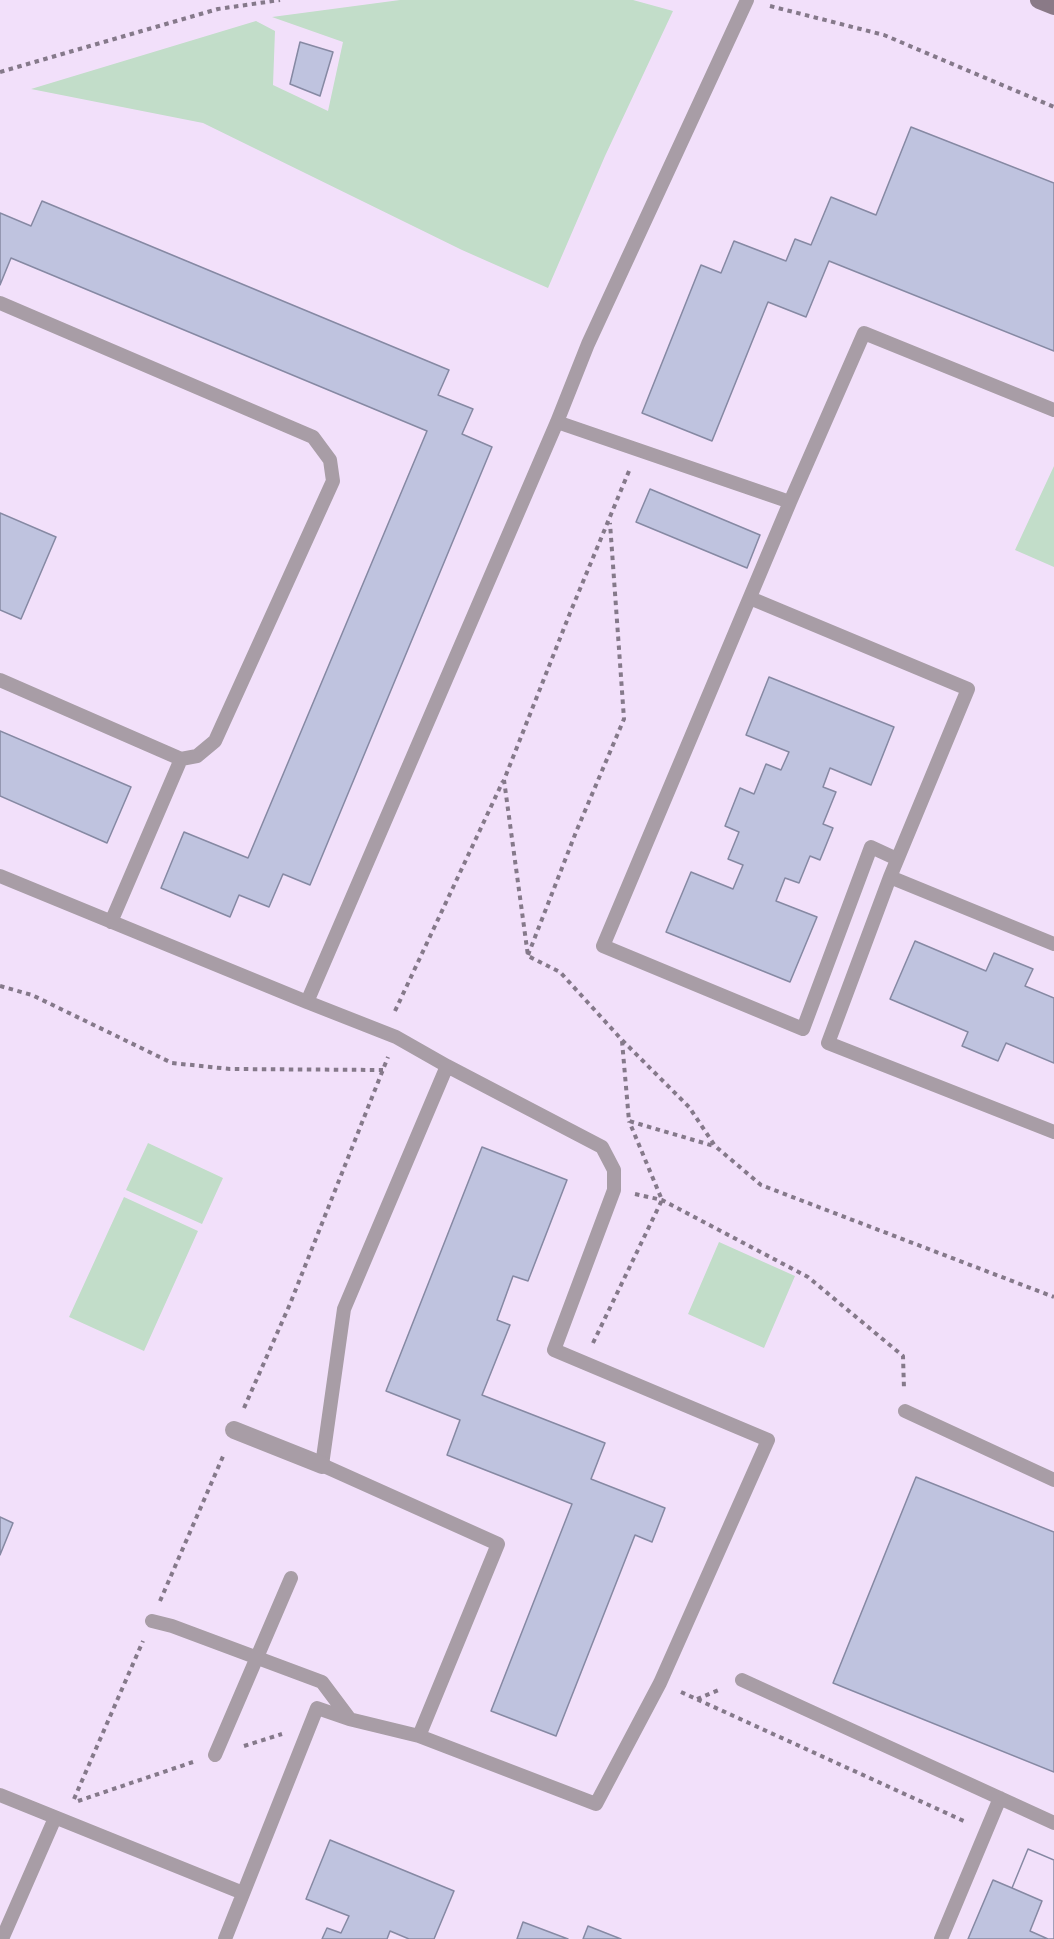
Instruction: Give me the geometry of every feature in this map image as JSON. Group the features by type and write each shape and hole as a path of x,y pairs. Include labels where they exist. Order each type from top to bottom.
{"main road":[{"path":"1039,0 1054,6"}],"street":[{"path":"234,1430 322,1465"}],"lane":[{"path":"307,1002 557,422 588,344 747,0"},
{"path":"0,303 313,437 330,460 333,481 215,741 197,756 182,759 0,680"},
{"path":"897,859 871,847 803,1029 603,946 790,502 864,333 1054,410"},
{"path":"557,422 790,502"},
{"path":"750,598 968,689 897,859 828,1043 1054,1132"},
{"path":"111,922 182,759"},
{"path":"0,876 396,1037 602,1147 614,1170 614,1190 554,1350 768,1440 669,1662 596,1804 419,1736 349,1719 317,1708 225,1939"},
{"path":"890,877 1054,944"},
{"path":"419,1736 498,1544 322,1465 344,1309 447,1066"},
{"path":"905,1411 1054,1480"},
{"path":"215,1755 291,1578"},
{"path":"152,1621 172,1626 322,1682 349,1719"},
{"path":"742,1680 1054,1823"},
{"path":"0,1795 243,1893"},
{"path":"941,1939 1000,1798"},
{"path":"2,1939 55,1818"}],"path":[{"path":"0,72 218,9 280,0"},
{"path":"747,0 884,36 1054,107"},
{"path":"385,1033 504,780 638,450"},
{"path":"528,956 576,832 624,719 610,520"},
{"path":"504,780 528,956"},
{"path":"528,956 561,972 622,1040 689,1107 715,1146 761,1185 1054,1297"},
{"path":"0,986 32,995 172,1063 230,1070 382,1070"},
{"path":"585,1363 600,1327 662,1200 629,1121 622,1040"},
{"path":"629,1121 715,1146"},
{"path":"614,1190 662,1200 808,1277 903,1356 905,1411"},
{"path":"696,1699 986,1831"}],"green space":[{"path":"400,0 633,0 673,11 605,156 548,288 462,250 203,123 31,89 256,21 275,31 273,85 328,111 343,42 272,17"},
{"path":"1054,466 1054,567 1015,550"},
{"path":"148,1143 223,1178 202,1224 126,1190"},
{"path":"124,1197 198,1231 144,1351 69,1317"},
{"path":"719,1242 795,1276 764,1348 688,1314"}],"building":[{"path":"300,42 333,52 320,96 290,84"},
{"path":"911,127 1054,183 1054,351 829,261 806,317 768,302 712,441 642,413 701,265 721,273 734,241 786,261 795,239 811,245 831,197 876,215"},
{"path":"42,201 449,370 438,395 473,409 462,434 492,447 310,885 283,874 269,907 239,895 230,917 161,888 184,832 248,858 427,431 11,258 0,285 0,213 31,226"},
{"path":"650,489 760,535 747,568 636,522"},
{"path":"0,513 56,537 21,619 0,610"},
{"path":"769,677 894,727 871,785 830,768 823,787 836,792 823,824 833,828 820,860 810,856 799,883 785,878 776,901 817,917 790,982 666,932 691,872 733,889 743,865 728,859 739,832 725,826 740,788 754,794 766,764 781,770 789,752 746,735"},
{"path":"0,731 131,787 107,843 0,796"},
{"path":"915,941 986,971 994,953 1033,969 1025,986 1054,998 1054,1063 1006,1043 998,1061 962,1046 968,1032 890,999"},
{"path":"482,1147 567,1180 528,1281 513,1276 497,1320 510,1325 482,1395 605,1443 591,1479 665,1508 652,1542 635,1535 556,1736 491,1711 572,1504 447,1455 460,1420 386,1391"},
{"path":"916,1477 1054,1532 1054,1772 833,1683"},
{"path":"0,1517 13,1523 0,1555"},
{"path":"330,1840 454,1891 434,1939 409,1939 390,1931 387,1939 322,1939 327,1928 341,1933 349,1916 306,1899"},
{"path":"1028,1849 1054,1860 1054,1939 1048,1939 1030,1931 1042,1901 1012,1888"},
{"path":"1028,1849 1054,1860 1054,1939 968,1939 993,1880 1012,1888"},
{"path":"523,1922 568,1939 517,1939"},
{"path":"588,1926 621,1939 583,1939"}]}
